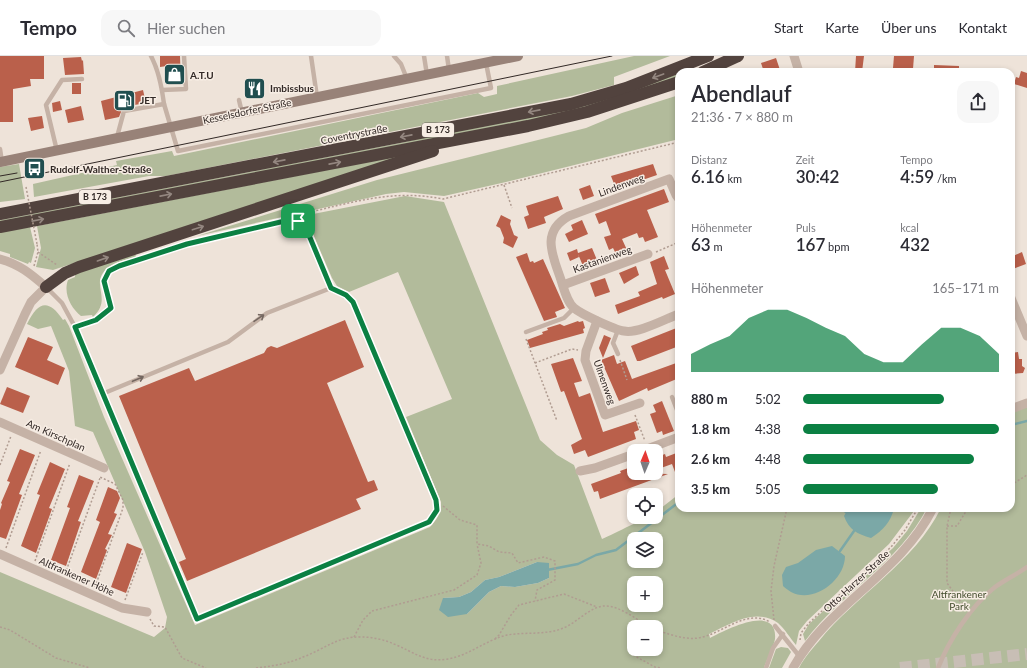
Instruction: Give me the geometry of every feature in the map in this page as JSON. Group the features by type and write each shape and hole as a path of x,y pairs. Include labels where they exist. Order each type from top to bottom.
{"highway":[{"name":"Coventrystraße","path":"677,68 708,56"},
{"path":"712,68 738,56"},
{"name":"Coventrystraße","path":"0,214 571,104 626,88 675,69"},
{"name":"B 173","path":"0,227 466,138 587,112 675,83"},
{"path":"46,287 65,273 135,248 424,154 466,138"},
{"path":"0,210 26,209"}],"street":[{"name":"Kesselsdorfer Straße","path":"1,162 518,56"},
{"path":"794,56 798,68"},
{"name":"Lindenweg","path":"559,222 569,216 669,179 675,193"},
{"name":"Kastanienweg","path":"559,222 553,233 550,249 569,302 574,308"},
{"name":"Kastanienweg","path":"563,285 648,254"},
{"path":"0,259 16,264 29,272 46,287 31,302 24,314 0,370"},
{"path":"574,308 597,321 625,332 634,331 675,316"},
{"path":"1015,308 1027,336"},
{"name":"Ulmenweg","path":"597,321 586,351 585,360 605,415 640,403"},
{"path":"1015,408 1027,403"},
{"name":"Am Kirschplan","path":"0,422 104,468"},
{"path":"661,444 675,439"},
{"path":"580,471 595,468 627,457"},
{"name":"Otto-Harzer-Straße","path":"793,668 797,654 912,542 931,512"},
{"name":"Altfrankener Höhe","path":"2,555 122,608 146,612"}],"lane":[{"path":"151,56 162,90 164,104 178,151 491,88 486,62"},
{"path":"162,90 186,89 184,56"},
{"path":"310,56 317,97"},
{"path":"394,56 401,64 407,79"},
{"path":"424,56 427,75"},
{"path":"447,56 449,70"},
{"path":"56,151 46,105 62,80 82,79"},
{"path":"239,100 242,113"},
{"path":"117,138 124,111 164,104"},
{"path":"0,149 1,162"},
{"path":"46,287 62,303 75,327 197,619 429,522 437,510 436,500 353,302 346,295 331,288 306,228 298,221 281,221 194,242 119,266 109,271 104,281 111,308 96,320 75,327"},
{"path":"102,394 228,342 267,313 331,288"},
{"path":"526,332 564,318 574,308"},
{"path":"618,330 613,343 618,354"},
{"path":"672,397 675,405"},
{"path":"938,668 956,633 970,614 994,588 1027,567"},
{"path":"775,626 783,634 797,654"},
{"path":"766,668 773,648 783,634"}],"path":[{"path":"298,221 306,213 382,197 405,194 443,199 675,143"},
{"path":"504,185 512,208"},
{"path":"26,187 38,252 33,267 29,272"},
{"path":"648,254 675,244"},
{"path":"38,252 50,258 65,273"},
{"path":"526,332 526,338 557,422"},
{"path":"535,363 572,349 586,351"},
{"path":"618,354 627,380"},
{"path":"631,406 643,444"},
{"path":"0,465 14,428"},
{"path":"2,555 44,441"},
{"path":"32,568 73,454"},
{"path":"62,581 104,468"},
{"path":"1015,482 1027,475"},
{"path":"93,595 123,508 123,500 115,484 100,477"},
{"path":"354,637 362,620 372,611 454,590 477,575 481,563 477,544 477,525 460,520 436,500"},
{"path":"775,626 771,591 774,566 786,512"},
{"path":"797,654 801,633 808,622 891,547 905,530 916,512"},
{"path":"950,512 947,526 947,585 970,614"},
{"path":"947,526 957,526 966,512"},
{"path":"477,544 489,546 499,552 512,553 518,563 544,557 555,561 555,580 537,590 535,601"},
{"path":"122,608 143,552"},
{"path":"493,640 499,635 511,614 519,605 564,594 597,607"},
{"path":"256,668 282,664 304,657 344,637 384,640 396,644 409,652 429,659 447,659 463,655 493,640 506,636 562,629 597,607 605,606 615,608 637,620"},
{"path":"146,612 154,626 165,626 182,658 206,668"},
{"path":"663,632 684,638 696,639 708,636 740,621 754,618 768,621 775,626"},
{"path":"0,627 10,630 56,658 90,668"},
{"path":"635,656 655,667 661,668"}],"green space":[{"path":"634,56 670,56 614,77 614,85 572,96 166,176 149,176 34,197 33,184 117,165 116,161 172,151 174,156 478,93 484,97 497,94 497,86"},
{"path":"675,75 675,79 607,102 551,116 0,223 0,220 405,142"},
{"path":"675,96 675,140 444,196 404,192 386,194 197,236 377,180 586,128 622,113"},
{"path":"404,155 53,270 36,267 41,248 37,226"},
{"path":"19,164 25,199 0,202 0,167"},
{"path":"405,196 444,202 540,440 557,455 574,465 602,539 633,524 663,524 663,507 675,497 675,512 913,512 889,544 807,621 799,631 796,645 778,623 769,618 752,617 743,619 709,634 710,638 738,625 759,621 768,622 774,628 775,639 764,668 0,668 0,572 154,637 165,628 167,617 145,552 93,432 75,426 69,371 51,326 38,329 27,324 39,307 48,306 53,308 63,320 65,319 69,326 104,417 195,625 430,527 435,521 440,512 441,502 406,417 452,399 398,272 349,292 337,286 332,278 310,227 302,219 308,215","holes":["537,562 549,578 538,583 515,587 501,586 489,592 467,614 443,598 459,597 471,592 485,580 499,577"]},
{"path":"30,227 35,248 31,263 29,262 28,264 10,257 10,254 0,251 0,232"},
{"path":"135,252 136,257 112,265 104,271 100,284 102,296 101,303 99,310 93,317 92,315 81,316 77,313 71,305 67,295 68,280 75,277 75,273"},
{"name":"Altfrankener Park","path":"1027,407 1027,668 799,668 808,654 834,624 901,562 930,528 939,512 1015,512 1015,411"},
{"path":"919,512 925,512 915,528 886,562 835,608 805,641 803,634 809,624 893,548 907,531"},
{"path":"781,647 788,648 791,652 782,668 769,668 776,649"}],"water":[{"path":"846,512 893,512 886,525 871,538 854,531 848,525 844,516"},
{"path":"832,546 845,556 844,565 840,573 827,588 809,595 800,595 791,592 783,586 782,575 786,567 798,563 816,550"},
{"path":"537,562 549,563 549,578 538,583 515,587 501,586 489,592 467,614 448,617 439,610 443,598 459,597 471,592 485,580 499,577"}],"building":[{"path":"0,56 44,56 44,79 30,79 31,86 13,89 13,122 0,122"},
{"name":"A.T.U","path":"160,56 180,56 181,84 168,85 167,66 160,67"},
{"path":"856,56 864,56 862,68 855,68"},
{"path":"894,56 914,56 913,68 893,68"},
{"path":"81,57 82,61 83,60 84,74 65,75 63,58"},
{"path":"776,58 779,68 763,68 761,63"},
{"path":"934,65 959,66 959,68 934,68"},
{"path":"1021,71 1027,73 1027,88 1015,84 1016,77 1019,78"},
{"path":"72,83 81,83 81,94 72,94"},
{"path":"143,90 146,103 123,107 119,117 105,120 101,101"},
{"path":"60,101 62,110 53,112 52,103"},
{"path":"81,106 84,120 68,123 65,110"},
{"path":"42,116 44,128 31,131 28,118"},
{"path":"653,164 657,175 616,189 611,176"},
{"path":"590,185 594,196 583,200 579,189"},
{"path":"664,189 669,202 647,210 658,237 645,242 643,237 639,238 637,233 622,239 627,250 616,254 613,248 609,250 604,237 611,235 606,221 599,224 595,214"},
{"path":"558,196 563,209 544,217 546,223 528,229 524,217 529,215 526,206"},
{"path":"501,215 511,220 510,224 514,235 518,237 513,248 503,243 504,238 500,228 496,226"},
{"path":"582,220 588,234 569,242 565,234 573,230 571,225"},
{"path":"592,248 597,260 583,266 578,254 579,257 570,261 567,253 577,249 578,253"},
{"path":"1022,252 1026,264 1015,268 1015,255"},
{"path":"527,253 530,262 533,261 534,263 543,259 565,308 555,312 557,317 544,321 516,257"},
{"path":"664,256 669,269 665,270 675,294 663,299 662,297 618,314 615,305 640,296 638,292 657,284 650,262"},
{"path":"636,266 639,275 624,284 619,273"},
{"path":"605,278 610,292 595,297 590,283"},
{"path":"345,320 364,367 327,383 368,482 374,480 378,490 356,499 361,509 187,581 179,562 186,559 119,396 189,368 195,381 264,353 267,348 271,346 277,348"},
{"path":"578,321 583,321 585,328 583,329 584,333 530,348 527,340 543,334 542,332 548,330 547,328 560,324 564,326"},
{"path":"675,329 675,348 637,361 631,346"},
{"path":"604,335 611,338 603,358 599,348"},
{"path":"28,337 53,347 47,360 65,368 58,385 15,367"},
{"path":"1015,352 1018,352 1019,359 1022,359 1022,366 1025,368 1023,373 1015,374"},
{"path":"614,355 617,364 625,361 632,379 675,363 675,380 648,391 647,388 619,401 601,360"},
{"path":"573,358 582,381 574,383 579,397 590,393 603,432 636,421 639,430 634,432 636,439 588,457 585,450 574,454 571,445 582,439 564,391 561,392 551,364"},
{"path":"7,387 30,396 23,413 0,404"},
{"path":"662,401 674,431 663,435 662,431 657,433 650,414 656,412 653,405"},
{"path":"20,449 35,455 19,494 22,495 6,539 0,537 1,503 10,482 7,481"},
{"path":"665,454 666,457 675,454 675,472 672,464 663,467 663,455"},
{"path":"50,462 65,469 49,508 52,509 36,553 21,546 40,495 37,494"},
{"path":"627,468 627,480 652,480 600,499 598,491 594,492 591,484 621,473 620,471"},
{"path":"79,475 94,481 78,521 81,522 66,566 51,560 70,508 67,507"},
{"path":"108,487 117,491 120,498 114,513 117,514 108,534 112,535 105,549 107,550 96,579 81,572 100,522 96,520"},
{"path":"127,543 142,549 126,593 111,587"}],"waterway":[{"path":"1015,424 1027,421"},
{"path":"547,570 578,564 596,555 616,550 675,505"},
{"path":"840,551 854,531"}],"tunnel":[{"path":"900,668 1027,654"}],"tram line":[{"path":"0,182 612,56"},
{"path":"0,176 17,173"}],"place":[{"name":"A.T.U","path":"174,75"},
{"name":"Imbissbus","path":"254,88"},
{"name":"JET","path":"125,100"},
{"name":"Rudolf-Walther-Straße","path":"34,169"}],"route":[{"path":"281,221 298,221 306,228 331,288 346,295 353,302 436,500 437,510 434,517 429,522 197,619 75,327 96,320 111,308 104,281 109,271 119,266 187,244 233,232 281,221"}]}
